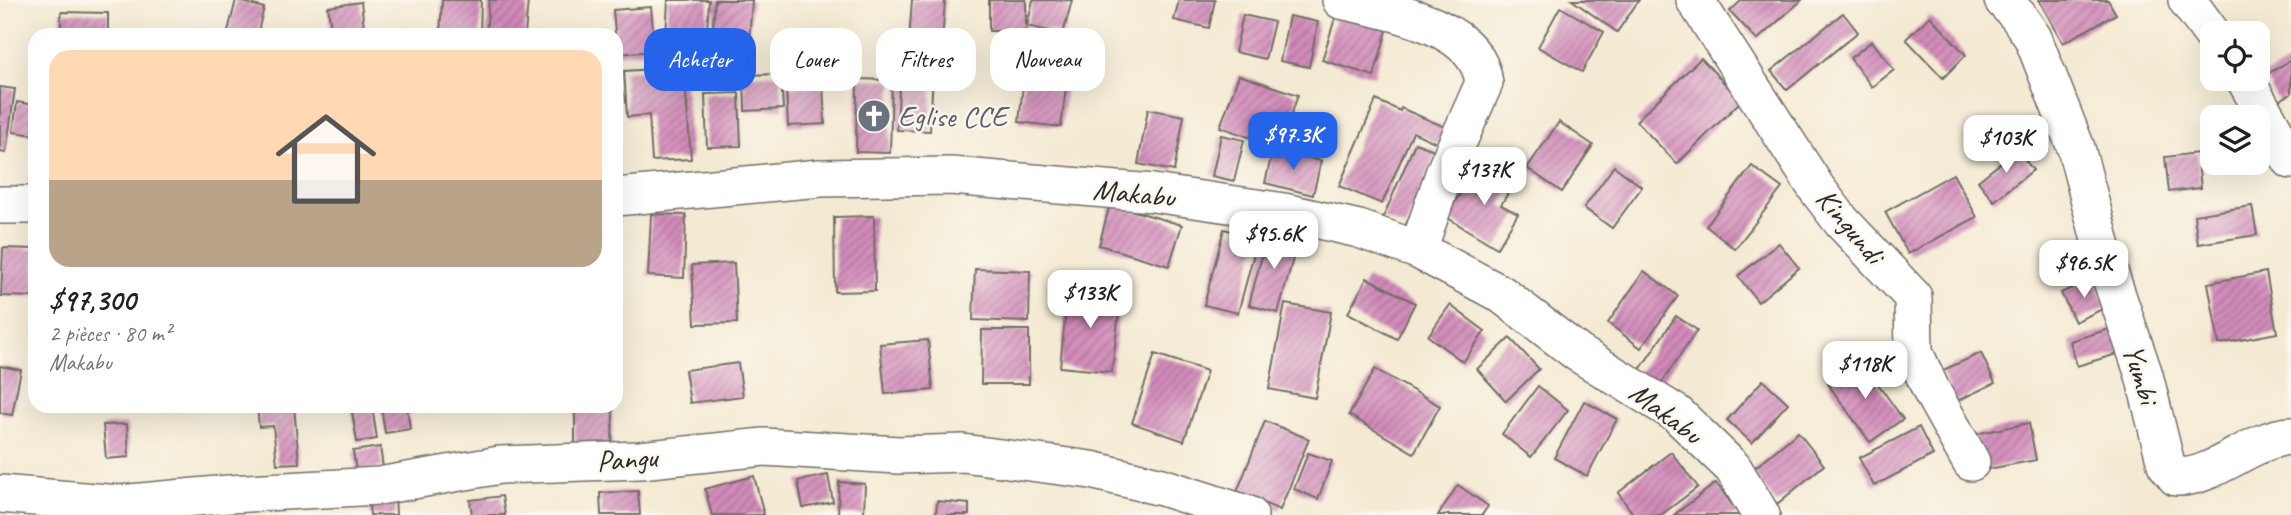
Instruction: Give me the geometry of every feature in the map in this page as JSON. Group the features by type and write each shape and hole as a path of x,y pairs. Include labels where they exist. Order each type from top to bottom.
{"street":[{"path":"1341,0 1420,18 1467,47 1483,70 1484,83 1445,171 1418,250"},
{"name":"Kingundi","path":"1695,0 1817,189 1842,222 1913,297 1914,352 1931,390 1971,463"},
{"name":"Yumbi","path":"2003,0 2033,38 2076,148 2106,266 2144,376 2166,464 2176,477 2191,478 2241,453 2291,436"},
{"path":"2187,0 2202,21"},
{"path":"2252,91 2291,160"},
{"name":"Makabu","path":"623,196 820,178 951,176 1153,193 1271,210 1359,229 1418,250 1501,294 1578,353 1677,414 1733,468 1761,515"},
{"path":"0,205 28,205"},
{"name":"Pangu","path":"0,494 119,504 229,494 379,486 500,465 640,460 764,447 899,455 963,453 1091,470 1162,487 1249,515"}],"building":[{"path":"236,0 264,8 259,28 229,28"},
{"path":"442,0 481,0 480,28 440,28"},
{"path":"489,0 528,0 526,28 487,28"},
{"path":"668,0 709,0 707,28 666,28"},
{"path":"715,0 752,0 750,28 713,28"},
{"path":"912,0 945,0 943,28 910,28"},
{"path":"989,0 1026,0 1026,28 990,28 989,31"},
{"path":"1033,0 1072,0 1065,28 1027,26"},
{"path":"1179,0 1215,0 1209,28 1174,20"},
{"path":"1572,0 1639,0 1617,32"},
{"path":"1742,0 1802,0 1757,40 1730,11"},
{"path":"2039,0 2108,0 2116,14 2063,43"},
{"path":"361,2 364,28 331,28 328,7"},
{"path":"651,7 653,28 644,28 644,52 623,54 623,28 615,28 613,10"},
{"path":"1560,7 1604,32 1582,72 1538,47"},
{"path":"61,12 108,13 108,28 61,28"},
{"path":"1337,12 1388,27 1374,76 1322,60"},
{"path":"1843,13 1858,32 1787,90 1771,71"},
{"path":"1243,15 1274,22 1265,59 1235,52"},
{"path":"1289,16 1318,22 1309,67 1280,61"},
{"path":"1930,16 1966,55 1943,78 1906,39"},
{"path":"1872,41 1894,70 1872,87 1850,58"},
{"path":"1701,58 1741,101 1677,164 1636,121"},
{"path":"2291,60 2291,94 2278,101 2270,87 2270,72"},
{"path":"644,70 644,91 686,91 691,159 652,161 649,115 627,117 624,71"},
{"path":"770,74 770,91 782,91 783,109 745,111 744,91 756,91 756,75"},
{"path":"1239,75 1298,95 1280,148 1220,127"},
{"name":"Eglise CCE","path":"862,79 876,80 876,91 892,91 890,153 856,152 857,91 862,91"},
{"path":"0,87 15,89 6,153 0,152"},
{"path":"786,91 823,91 825,124 788,126"},
{"path":"899,91 932,91 930,131 897,130"},
{"path":"1022,91 1066,91 1061,127 1019,122"},
{"path":"739,93 741,146 707,147 705,94"},
{"path":"1376,100 1452,130 1445,147 1413,132 1382,204 1339,186"},
{"path":"17,102 28,104 28,134 13,132"},
{"path":"1148,109 1184,116 1174,171 1138,164"},
{"path":"1559,122 1593,145 1562,192 1527,168"},
{"path":"1221,135 1244,140 1234,181 1212,176"},
{"path":"1415,143 1437,151 1405,227 1383,218"},
{"path":"1273,149 1321,161 1313,195 1265,183"},
{"path":"2017,150 2033,170 1994,201 1978,181"},
{"path":"2197,153 2201,188 2169,192 2165,157"},
{"path":"1478,165 1512,186 1501,205 1518,214 1497,248 1446,217"},
{"path":"1614,166 1642,187 1612,228 1584,208"},
{"path":"1752,166 1782,188 1735,249 1706,226"},
{"path":"1953,174 1977,217 1908,254 1885,212"},
{"path":"1110,204 1182,225 1169,266 1099,245"},
{"path":"2252,206 2257,235 2198,244 2194,215"},
{"path":"651,214 686,215 684,278 648,276"},
{"path":"874,216 875,291 835,292 834,217"},
{"path":"1224,229 1258,238 1238,313 1204,305"},
{"path":"1269,229 1299,237 1278,313 1249,305"},
{"path":"1779,243 1799,268 1758,302 1738,276"},
{"path":"3,248 28,249 28,297 1,296"},
{"path":"734,263 737,323 695,324 692,265"},
{"path":"975,269 1030,271 1029,322 973,320"},
{"path":"1644,271 1678,296 1641,348 1608,323"},
{"path":"2266,272 2277,333 2219,344 2208,283"},
{"path":"1367,278 1415,303 1397,339 1348,313"},
{"path":"2093,278 2107,307 2075,322 2061,293"},
{"path":"1068,288 1121,294 1112,372 1060,367"},
{"path":"1285,304 1331,312 1315,398 1269,389"},
{"path":"1450,305 1485,331 1463,362 1428,336"},
{"path":"1676,316 1697,330 1656,391 1635,377"},
{"path":"2113,328 2120,353 2077,366 2070,341"},
{"path":"982,330 1029,330 1029,384 981,384"},
{"path":"1510,338 1539,369 1506,401 1477,369"},
{"path":"928,340 933,390 885,394 880,344"},
{"path":"1981,353 1995,383 1955,402 1941,371"},
{"path":"1155,354 1207,371 1184,441 1132,423"},
{"path":"1861,360 1903,419 1870,442 1828,384"},
{"path":"738,363 743,396 690,403 685,370"},
{"path":"0,366 21,370 12,415 0,413"},
{"path":"1375,369 1440,406 1414,453 1349,415"},
{"path":"1763,380 1788,403 1752,443 1727,420"},
{"path":"1538,386 1568,410 1531,457 1502,434"},
{"path":"1584,401 1617,419 1587,476 1554,458"},
{"path":"258,413 295,413 299,463 277,464 273,426 259,427"},
{"path":"352,413 373,413 377,439 357,442"},
{"path":"382,413 408,413 410,429 385,433"},
{"path":"575,413 613,413 612,448 575,447"},
{"path":"1265,421 1309,439 1280,510 1237,492"},
{"path":"2029,423 2036,460 1983,470 1975,434"},
{"path":"127,424 129,457 106,459 103,425"},
{"path":"1919,427 1933,455 1874,486 1859,458"},
{"path":"1798,432 1824,465 1777,504 1751,471"},
{"path":"380,447 383,467 356,471 353,451"},
{"path":"1671,452 1698,487 1661,515 1634,515 1618,493"},
{"path":"1308,453 1332,461 1318,499 1294,489"},
{"path":"828,475 833,502 803,508 798,481"},
{"path":"754,476 764,515 712,515 705,489"},
{"path":"839,482 865,484 864,515 838,515"},
{"path":"1716,483 1740,515 1674,515"},
{"path":"1458,485 1488,506 1482,515 1438,515"},
{"path":"638,491 640,515 601,515 600,493"},
{"path":"395,495 396,515 370,515 368,497"},
{"path":"502,496 505,515 472,515 470,500"},
{"path":"937,501 969,504 969,515 936,515"}],"place":[{"name":"Eglise CCE","path":"874,116"}]}
